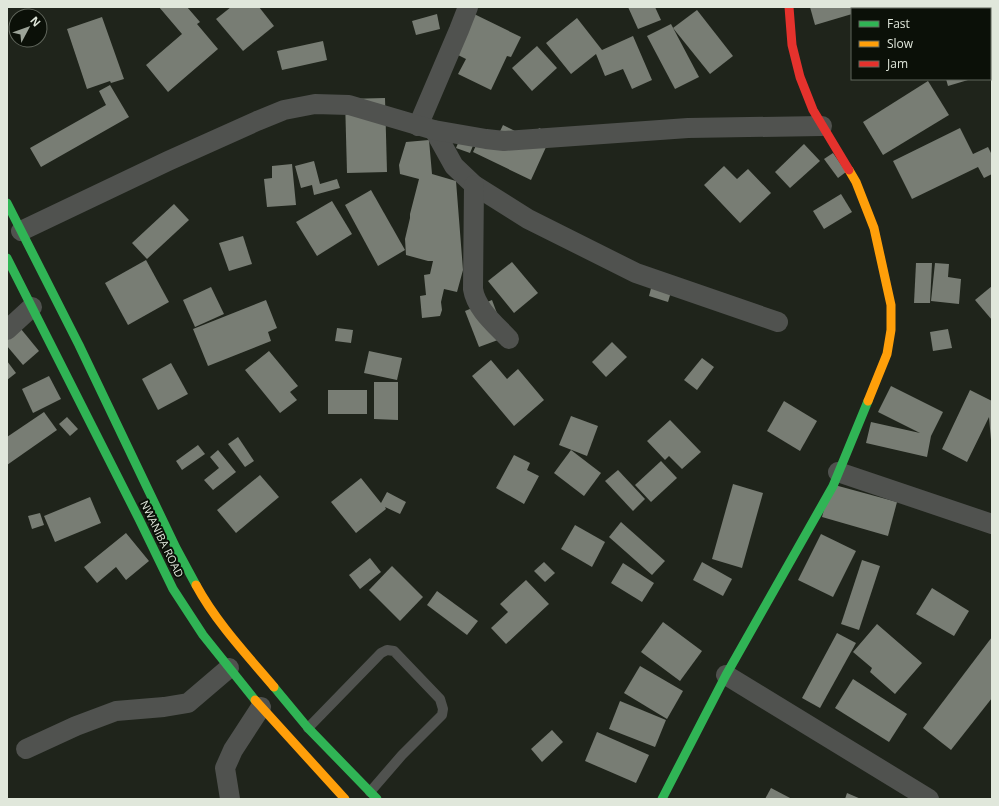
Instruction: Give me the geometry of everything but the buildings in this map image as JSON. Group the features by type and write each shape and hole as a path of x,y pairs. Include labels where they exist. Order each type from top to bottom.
{"main road":[{"path":"662,799 726,675 833,486 887,354 891,330 891,305 874,228 856,182 813,110 800,77 792,45 789,7"},
{"path":"7,203 79,345 176,548 202,596 224,628 308,728 374,795"},
{"name":"NWANIBA ROAD","path":"7,258 173,589 203,635 229,668 261,706 345,799"}],"street":[{"path":"426,128 468,7"},
{"path":"21,231 168,161 257,121 284,110 315,104 350,105 426,128 504,141 688,128 822,126"},
{"path":"426,128 454,166 474,185 528,220 636,273 778,322"},
{"path":"474,185 474,296 480,307 509,339"},
{"path":"7,330 32,307"},
{"path":"838,472 992,524"},
{"path":"26,749 76,726 116,711 164,707 188,703 229,668"},
{"path":"726,675 929,799"},
{"path":"230,799 225,768 233,750 261,706"}],"lane":[{"path":"308,728 382,653 387,650 394,651 440,699 443,709 442,716 402,755 374,795"}],"traffic: fast":[{"path":"7,203 79,345 176,548 196,585"},
{"path":"7,258 173,589 203,635 255,700"},
{"path":"662,799 726,675 833,486 868,401"},
{"path":"274,687 308,728 377,799"}],"traffic: slow":[{"path":"849,170 856,182 874,228 891,305 891,330 887,354 868,401"},
{"path":"196,585 222,625 274,687"},
{"path":"255,700 345,799"}],"traffic: jam":[{"path":"789,7 792,45 800,77 813,110 849,170"}]}
